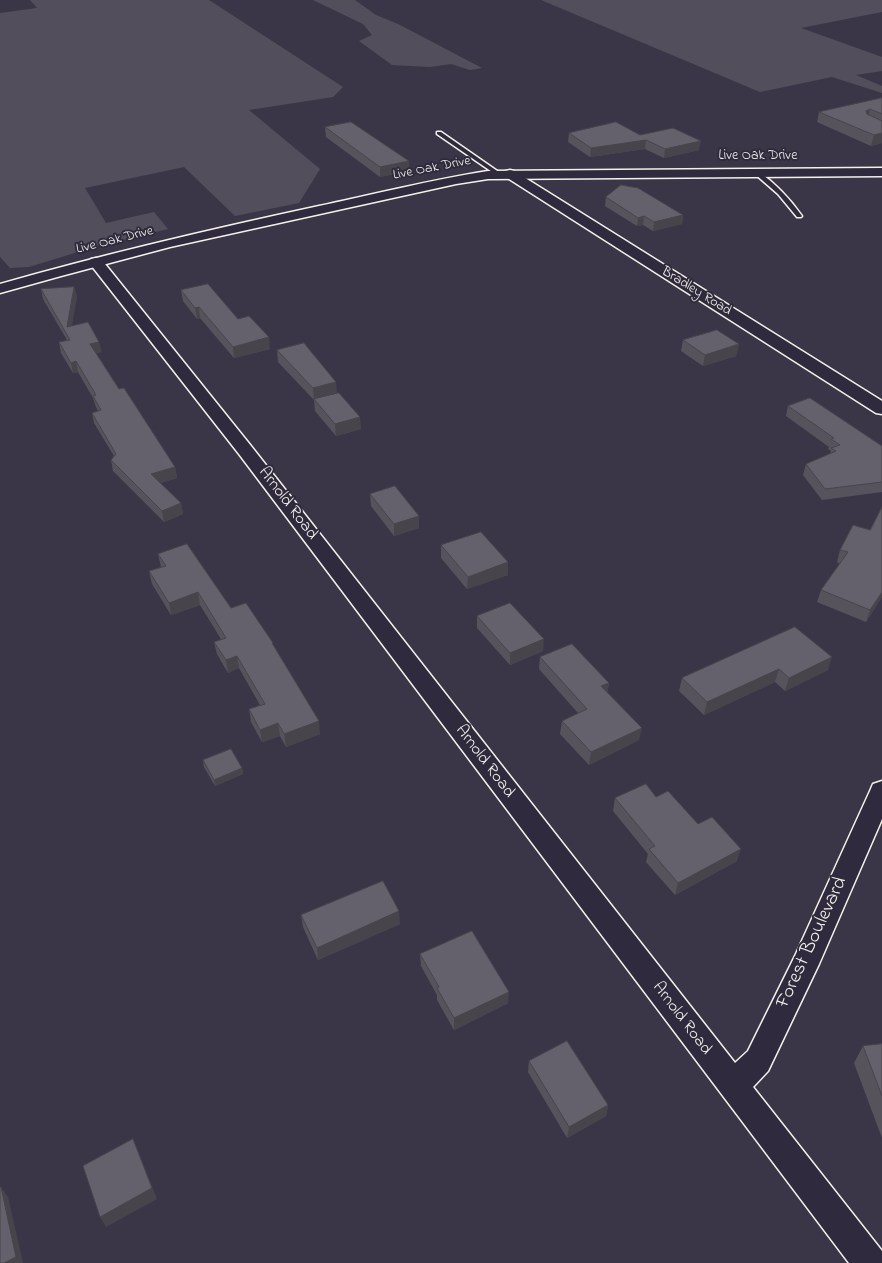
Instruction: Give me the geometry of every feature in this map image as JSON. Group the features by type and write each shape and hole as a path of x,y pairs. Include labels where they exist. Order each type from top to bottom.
{"main road":[{"name":"Live Oak Drive","path":"0,289 96,262 197,237 456,180 505,174 882,172"},
{"name":"Bradley Road","path":"505,174 882,409"}],"street":[{"name":"Arnold Road","path":"96,262 245,450 870,1263"},
{"name":"Forest Boulevard","path":"733,1086 758,1061 805,964 882,792"}],"lane":[{"path":"439,133 505,174"},
{"path":"757,173 777,188 788,200 799,216"}],"shaded area":[{"path":"30,0 209,0 343,87 333,97 249,110 320,169 299,203 235,216 184,167 85,188 106,223 154,212 168,229 94,247 29,267 10,268 0,257 0,13 37,8"},
{"path":"313,0 355,0 376,15 398,24 482,68 470,70 451,64 430,67 392,65 359,41 372,35 363,24"},
{"path":"541,0 882,0 882,12 801,28 882,57 882,71 856,75 882,86 882,93 832,77 760,92"}],"building":[{"path":"882,98 882,114 870,109 866,111 867,114 882,121 882,133 874,135 819,112"},
{"path":"351,122 409,161 380,167 325,127"},
{"path":"616,122 640,135 673,128 701,141 665,149 646,140 591,148 569,133"},
{"path":"621,185 638,188 683,215 654,222 644,216 638,218 606,197"},
{"path":"208,284 238,319 249,316 269,337 233,347 199,307 195,308 181,290"},
{"path":"74,287 67,327 88,322 99,342 90,344 119,389 124,388 175,467 151,474 181,503 162,511 111,460 116,454 92,413 101,410 93,396 96,395 76,361 71,363 59,342 70,340 41,289"},
{"path":"717,330 739,344 705,355 683,340"},
{"path":"304,343 336,382 313,388 277,350"},
{"path":"339,393 360,417 335,424 314,399"},
{"path":"810,398 882,446 882,482 825,489 806,464 836,451 831,448 840,445 831,439 834,438 788,406"},
{"path":"395,486 419,516 394,524 370,494"},
{"path":"882,507 882,592 870,610 821,590 848,552 840,550 853,525 870,530"},
{"path":"481,532 508,562 468,577 441,545"},
{"path":"187,544 231,608 246,603 273,643 319,721 284,734 278,723 260,730 249,709 265,704 237,656 226,660 214,642 226,638 198,592 169,603 149,571 166,566 158,554"},
{"path":"510,603 544,639 510,653 477,616"},
{"path":"795,627 832,657 789,678 779,669 707,702 682,678"},
{"path":"572,644 609,683 601,686 642,728 591,752 562,721 587,709 540,657"},
{"path":"231,749 242,768 214,780 203,760"},
{"path":"646,784 656,797 668,791 698,824 712,817 741,849 678,883 649,849 655,846 615,798"},
{"path":"383,881 399,911 317,948 301,915"},
{"path":"472,931 509,992 454,1018 437,988 439,987 420,954"},
{"path":"567,1041 608,1105 569,1127 529,1061"},
{"path":"882,1044 882,1096 863,1046"},
{"path":"133,1139 152,1188 100,1217 83,1166"},
{"path":"1,1187 16,1257 4,1263 0,1263"}]}
